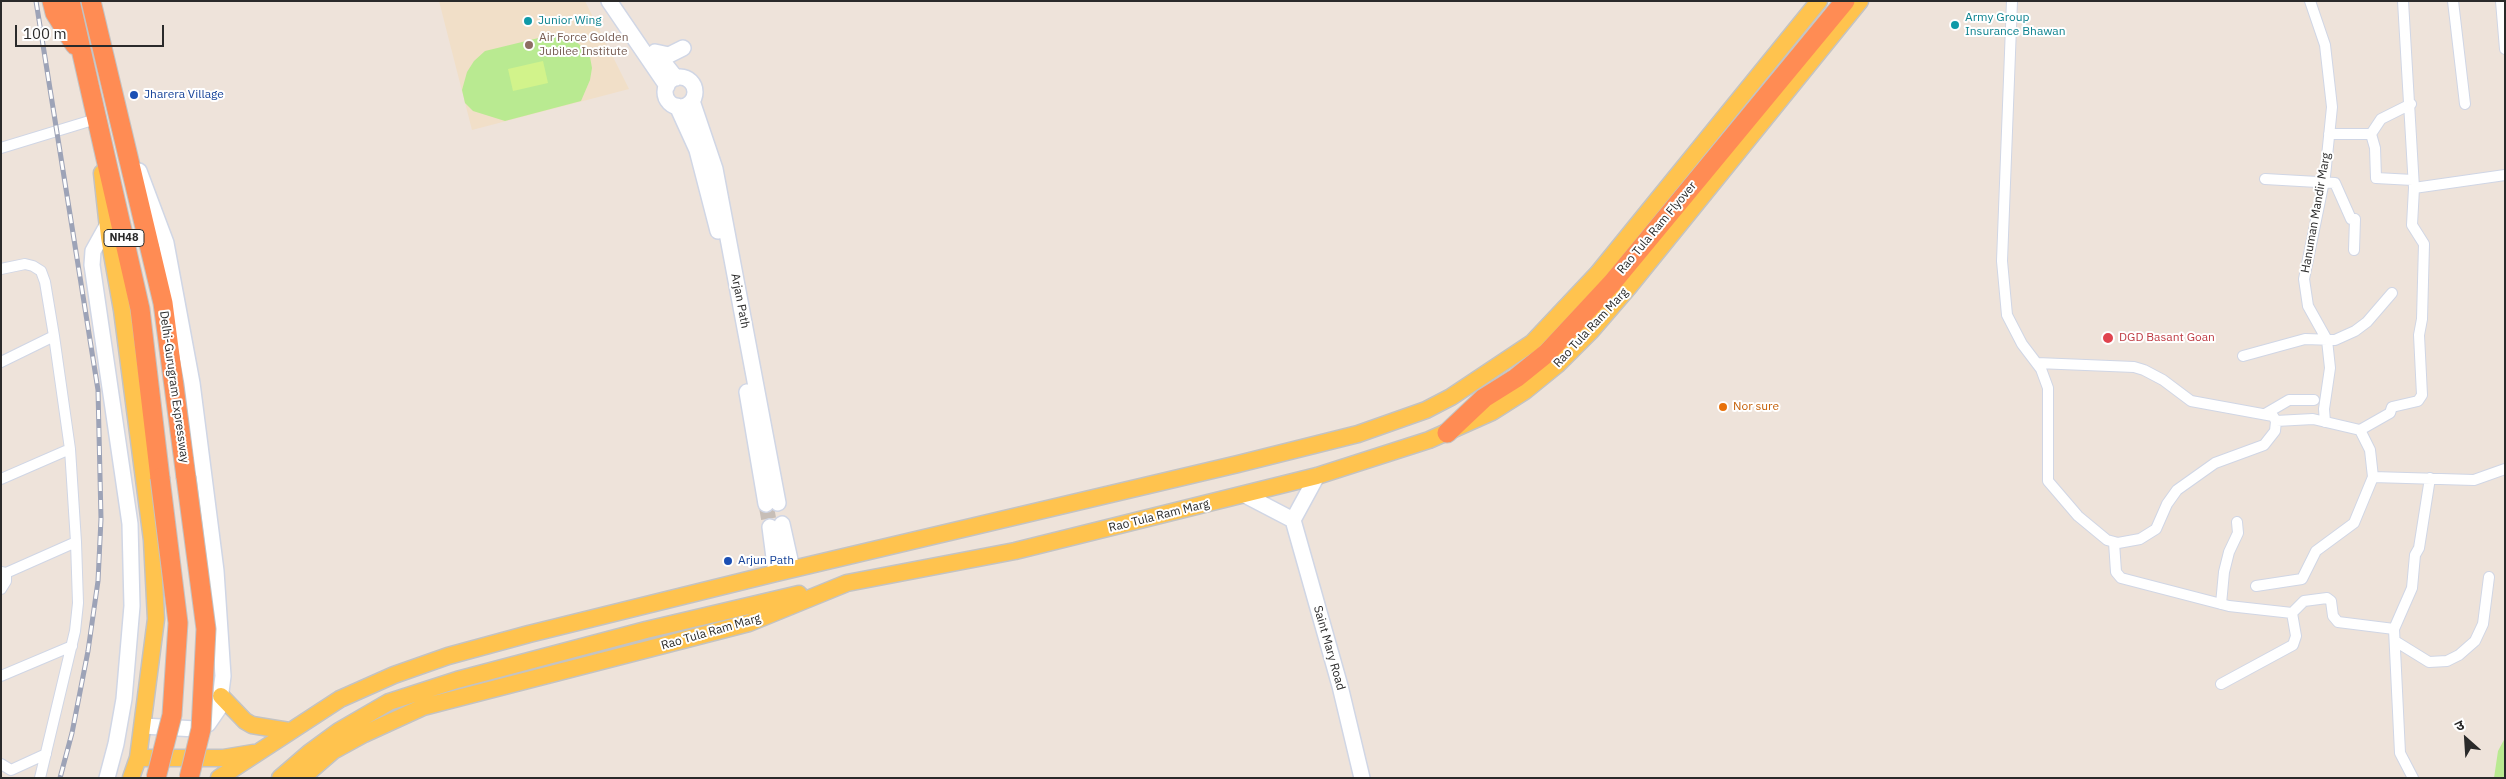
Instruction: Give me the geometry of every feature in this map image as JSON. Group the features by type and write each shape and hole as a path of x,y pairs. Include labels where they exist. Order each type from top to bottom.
{"highway":[{"path":"52,1 60,21 82,57"},
{"name":"Delhi-Gurugram Expressway","path":"70,1 140,308 178,623 172,715 156,778"},
{"name":"Delhi-Gurugram Expressway","path":"91,1 163,302 206,629 202,729 189,778"},
{"name":"Rao Tula Ram Flyover","path":"1447,433 1484,398 1516,378 1547,353 1612,283 1845,1"}],"main road":[{"path":"609,1 671,82"},
{"path":"620,1 655,52 671,82 668,98 677,106 685,105 692,101 695,93 694,85 688,79 671,82"},
{"path":"219,778 340,699 394,675 448,656 784,571 1358,434 1426,410 1451,397 1532,343 1598,273 1819,1"},
{"name":"Rao Tula Ram Marg","path":"302,778 333,751 364,734 423,708 743,625 847,583 1015,551 1317,476 1447,433 1492,412 1525,391 1557,365 1590,331 1634,280 1860,1"},
{"path":"655,52 669,56 684,48"},
{"name":"Arjan Path","path":"677,106 697,150 717,228 772,503 715,169 692,101"},
{"path":"118,118 166,243 192,383 216,571 223,676 219,708 208,724 196,728 143,726"},
{"path":"96,119 108,224 122,310 152,540 156,619 138,758 131,778"},
{"path":"107,778 116,744 124,699 132,606 130,524 92,264 93,251 108,224"},
{"path":"1245,495 1293,520 1317,476"},
{"name":"Saint Mary Road","path":"1293,520 1340,686 1362,778"},
{"path":"776,526 784,571"},
{"path":"280,778 339,731 390,702 457,680 646,630 847,583"},
{"path":"221,696 245,721 252,725 289,731"},
{"path":"138,758 223,758 260,752"}],"street":[{"path":"2012,1 2002,261 2007,315 2018,337 2044,375 2048,388 2048,481 2078,516 2107,540 2114,542 2140,539 2152,533 2160,523 2171,496 2177,490 2215,463 2264,445 2275,431 2276,420 2273,416 2191,401 2158,376 2134,367 2037,363"},
{"name":"Hanuman Mandir Marg","path":"2310,1 2325,45 2332,107 2323,182 2304,279 2308,306 2327,340 2330,368 2324,409 2325,422"},
{"path":"2276,420 2313,419 2360,430 2390,413 2392,407 2418,401 2422,395 2418,335 2422,319 2424,244 2412,225 2411,104 2403,1"},
{"path":"2453,1 2465,104"},
{"path":"2501,1 2505,49"},
{"path":"2411,104 2381,119 2371,134 2375,148 2376,178 2413,184 2505,175"},
{"path":"1,148 96,119"},
{"path":"2330,134 2371,134"},
{"path":"2265,179 2336,183 2351,219 2355,219 2354,250"},
{"path":"1,269 25,264 41,271 45,282 54,336 70,449 78,603 72,646 40,778"},
{"path":"2243,356 2305,339 2335,340 2355,331 2367,322 2392,293"},
{"path":"1,362 54,336"},
{"path":"2265,414 2289,400 2314,400"},
{"path":"2256,586 2302,579 2316,551 2354,523 2374,477 2370,450 2360,430"},
{"path":"1,479 70,449"},
{"path":"2374,477 2474,480 2505,469"},
{"path":"2413,778 2400,753 2394,629 2412,588 2415,555 2419,548 2430,478"},
{"path":"2221,604 2224,572 2229,552 2238,533 2237,522"},
{"path":"1,589 6,581 4,573 76,542"},
{"path":"2114,542 2116,572 2121,578 2251,610 2292,613 2304,601 2327,598 2332,604 2333,616 2338,622 2394,629"},
{"path":"2395,641 2429,662 2447,661 2459,655 2475,641 2484,624 2489,577"},
{"path":"2221,684 2293,644 2296,636 2292,613"},
{"path":"1,676 72,646"},
{"path":"1,764 9,774 46,754"}],"shaded area":[{"name":"Air Force Golden Jubilee Institute","path":"439,1 585,1 629,89 472,130"}],"green space":[{"path":"555,34 563,34 575,41 585,49 590,57 592,68 590,80 581,101 505,121 473,111 465,103 462,90 467,72 474,61 485,51"},
{"path":"543,61 548,83 513,91 508,69"},
{"path":"2505,738 2505,778 2494,778 2498,751"}],"tunnel":[{"path":"766,504 770,527"}],"railway":[{"path":"36,1 98,390 101,519 98,581 88,651 72,733 60,778"}],"place":[{"name":"Junior Wing","path":"528,21"},
{"name":"Army Group Insurance Bhawan","path":"1955,25"},
{"name":"Air Force Golden Jubilee Institute","path":"529,45"},
{"name":"Jharera Village","path":"134,95"},
{"name":"DGD Basant Goan","path":"2108,338"},
{"name":"Nor sure","path":"1723,407"},
{"name":"Arjun Path","path":"728,561"}]}
